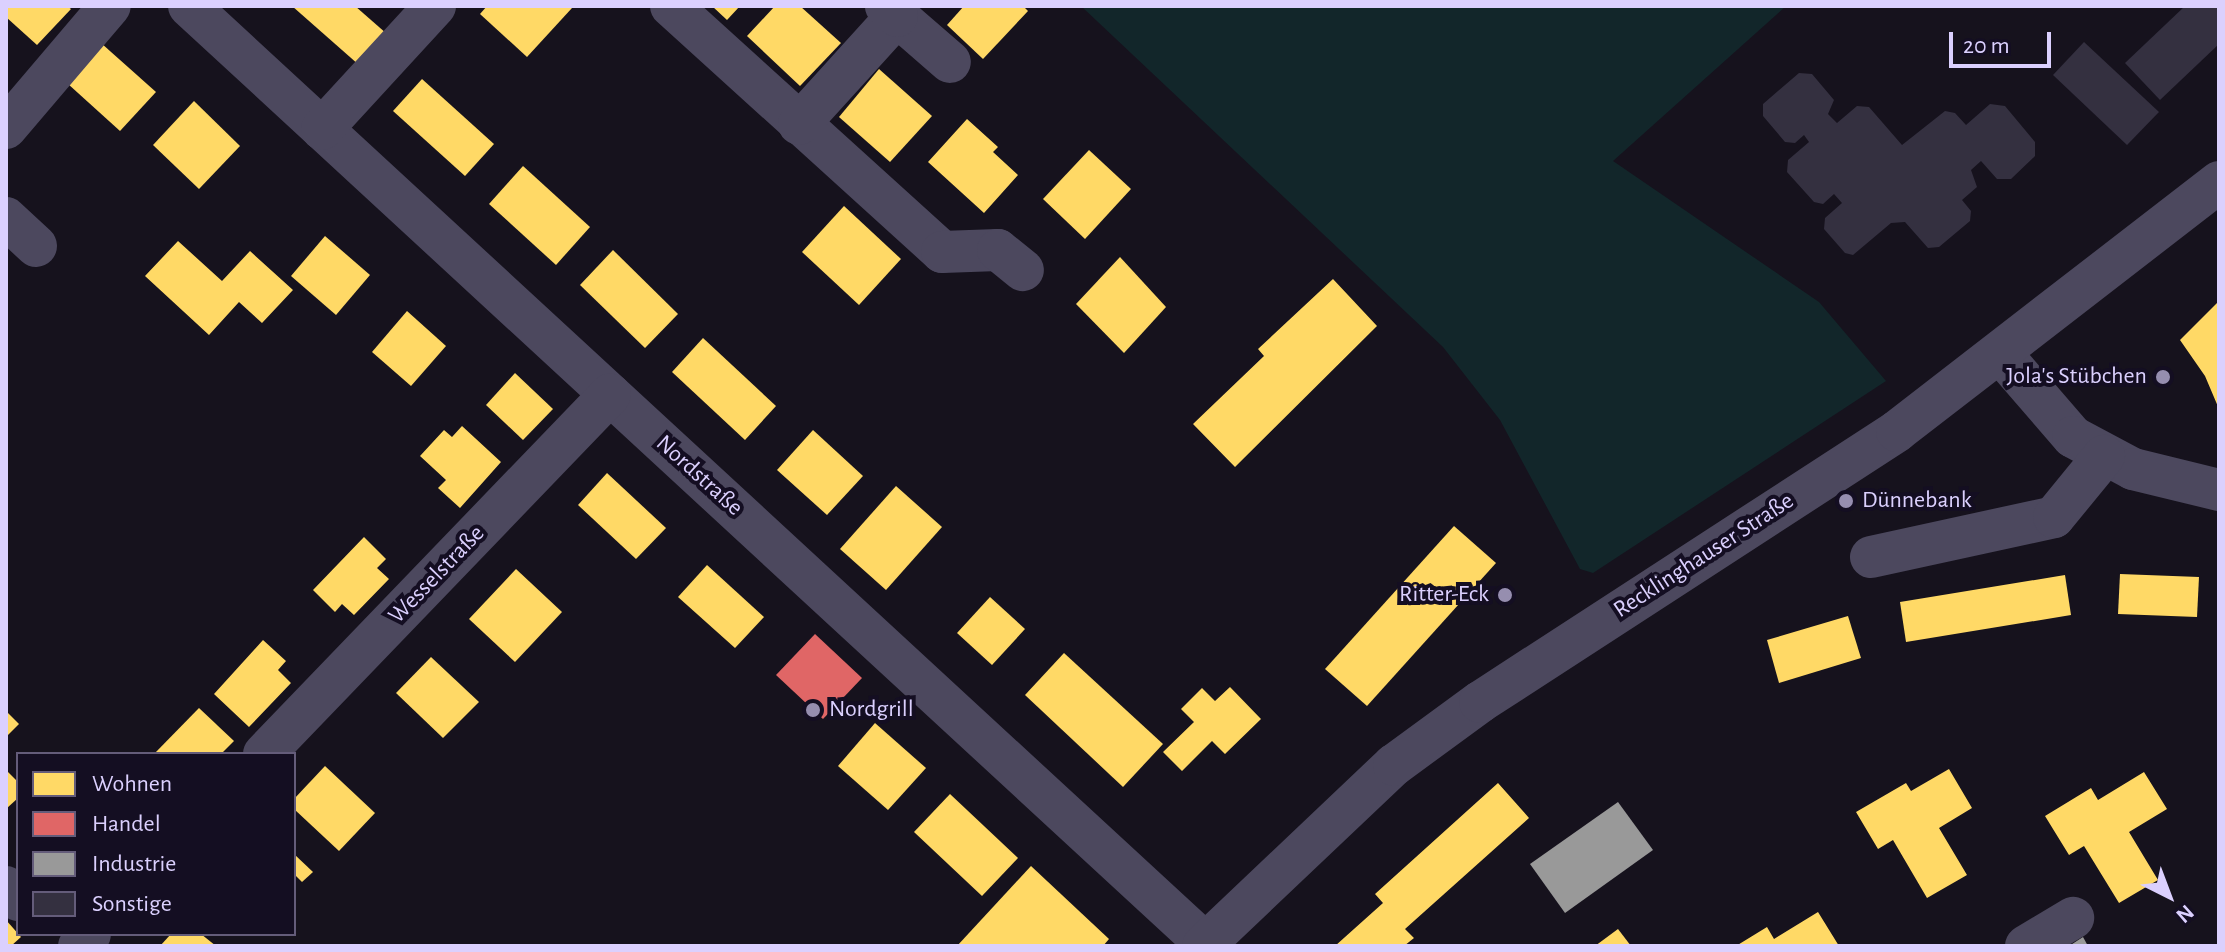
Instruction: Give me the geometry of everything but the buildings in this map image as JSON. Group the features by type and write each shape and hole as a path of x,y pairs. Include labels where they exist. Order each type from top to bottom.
{"street":[{"path":"6,128 110,6"},
{"name":"Nordstraße","path":"189,6 1206,945"},
{"path":"322,129 435,6"},
{"path":"671,6 942,252 998,250 1023,270"},
{"path":"799,124 892,11 950,62"},
{"name":"Recklinghauser Straße","path":"1206,945 1394,765 1480,702 1897,431 2002,355 2219,182"},
{"path":"6,218 36,246"},
{"path":"2002,355 2073,437 2104,456 2172,481 2219,490"},
{"name":"Wesselstraße","path":"266,752 610,395"},
{"path":"1871,557 2054,517 2104,456"},
{"path":"2026,946 2073,918"}],"green space":[{"path":"1081,6 1786,6 1613,161 1819,302 1886,381 1593,573 1580,569 1500,420 1443,347"}],"place":[{"name":"Jola's Stübchen","path":"2163,377"},
{"name":"Dünnebank","path":"1846,501"},
{"name":"Ritter-Eck","path":"1505,595"},
{"name":"Nordgrill","path":"813,710"}]}
